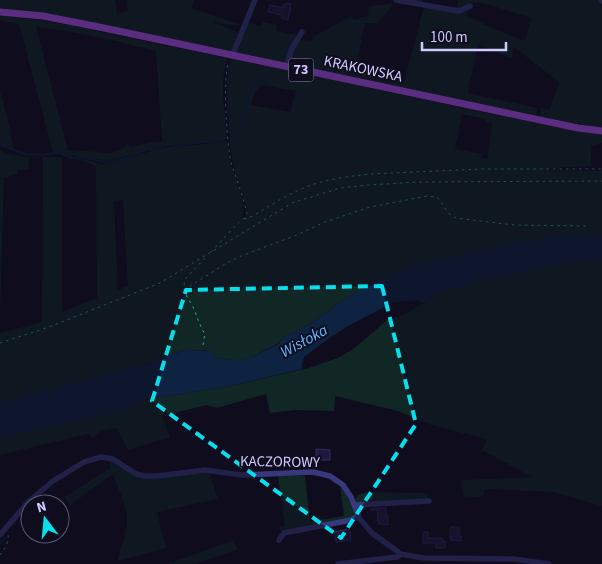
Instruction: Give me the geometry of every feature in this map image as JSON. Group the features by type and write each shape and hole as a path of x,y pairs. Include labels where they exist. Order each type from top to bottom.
{"main road":[{"name":"KRAKOWSKA","path":"0,12 52,18 104,28 578,128 602,131"}],"street":[{"path":"232,56 255,0"},
{"path":"396,0 459,11 470,6"},
{"path":"286,67 292,48 302,32"},
{"name":"KACZOROWY","path":"4,531 28,502 53,481 84,462 101,457 113,459 136,474 145,476 205,470 242,475 313,472 330,476 343,485 351,497 359,516 372,533 401,554 423,558 514,559 549,564"},
{"path":"355,505 429,501"},
{"path":"279,540 284,533 351,520 359,516"},
{"path":"338,564 397,557 401,554"}],"path":[{"path":"232,56 227,63 226,74 228,135 231,158 242,193 246,214 244,219"},
{"path":"203,345 205,334 184,290 186,278 244,219 251,217 300,189 329,180 389,173 481,169 602,169"},
{"path":"0,343 50,327 160,283 292,203 340,188 417,182 602,181"},
{"path":"184,290 241,256 298,235 325,222 370,207 427,196 439,199 448,213 456,218 514,226 586,226"},
{"path":"0,555 9,540 4,531"}],"highlighted area":[{"path":"382,286 416,424 341,538 152,401 186,290"}],"green space":[{"path":"0,0 115,0 117,13 128,11 127,0 194,0 191,8 241,25 213,21 234,30 238,34 231,51 43,13 0,9"},
{"path":"391,0 392,6 377,24 365,23 355,70 404,82 424,7 461,12 470,8 466,14 470,17 496,30 525,41 531,18 487,4 474,2 457,10 407,0 423,0 423,3 457,8 458,1 454,0 598,0 602,6 602,128 542,117 540,115 541,108 550,110 559,82 514,47 511,58 478,44 468,93 537,108 535,115 290,64 290,57 298,39 311,42 313,37 351,16 354,20 368,16 369,6 390,4"},
{"path":"0,16 63,24 226,58 223,88 227,139 154,148 108,161 58,154 41,154 53,152 19,24 0,21","holes":["36,27 66,31 156,51 162,142 152,142 131,147 128,144 122,149 107,153 68,151"]},
{"path":"248,22 261,27 263,22 277,25 276,31 297,35 286,62 236,52"},
{"path":"234,59 496,115 602,135 602,143 591,146 591,166 551,168 547,170 602,171 602,236 563,235 421,263 384,276 348,297 310,324 285,336 279,343 250,358 230,360 214,357 213,351 185,350 140,366 130,366 0,403 0,333 42,321 43,157 62,158 62,312 97,298 96,166 76,159 110,164 154,150 227,141 230,161 242,199 242,220 245,218 247,209 235,173 230,144 227,89 228,68 231,60","holes":["261,85 296,91 290,112 251,105 255,92","462,114 486,119 486,122 492,124 487,159 481,158 482,154 455,149","123,200 128,286 118,290 114,201"]},
{"path":"0,91 10,128 13,149 0,144"},
{"path":"0,150 9,154 29,157 28,169 17,170 17,173 4,178 0,316"},
{"path":"602,260 602,506 553,492 485,489 483,496 464,498 461,480 532,477 482,450 487,439 431,425 398,411 335,396 334,411 295,410 270,413 266,394 217,408 207,405 162,416 170,437 128,450 117,428 102,431 94,438 87,434 0,455 0,438 125,410 153,396 162,397 225,387 309,368 340,357 356,347 386,321 409,312 442,292 486,280 565,263"},
{"path":"109,461 114,462 140,478 209,473 218,499 157,512 166,548 117,561 126,533 127,517 113,474 70,505 69,494 111,468"},
{"path":"278,476 305,476 310,522 344,516 340,486 355,512 354,517 282,534 279,527 285,526"},
{"path":"368,492 428,493 428,499 356,503 358,495"},
{"path":"234,540 237,550 194,564 168,564"}],"water":[{"name":"Wisłoka","path":"563,235 602,236 602,260 565,263 486,280 442,292 423,303 418,300 394,302 331,337 304,357 302,369 225,387 162,397 153,396 125,410 0,438 0,403 130,366 141,366 185,350 213,351 214,357 230,360 250,358 279,344 285,336 310,324 348,297 384,276 421,263"}],"building":[{"path":"286,3 291,4 288,20 281,18 282,15 268,12 270,5 283,8 283,5"},
{"path":"316,449 330,450 330,460 316,460"},
{"path":"386,508 388,525 379,524 379,521 377,521 378,510 371,509"},
{"path":"450,527 459,527 461,541 450,540"},
{"path":"350,529 351,540 336,542 334,532"},
{"path":"423,532 428,532 428,538 442,538 442,541 445,541 445,548 436,548 436,543 423,543"}],"waterway":[{"path":"280,60 292,36"},
{"path":"233,139 239,136 252,89 269,69"},
{"path":"0,145 25,154 42,155 58,153 73,158 83,157 108,163 148,149 224,140"}]}
